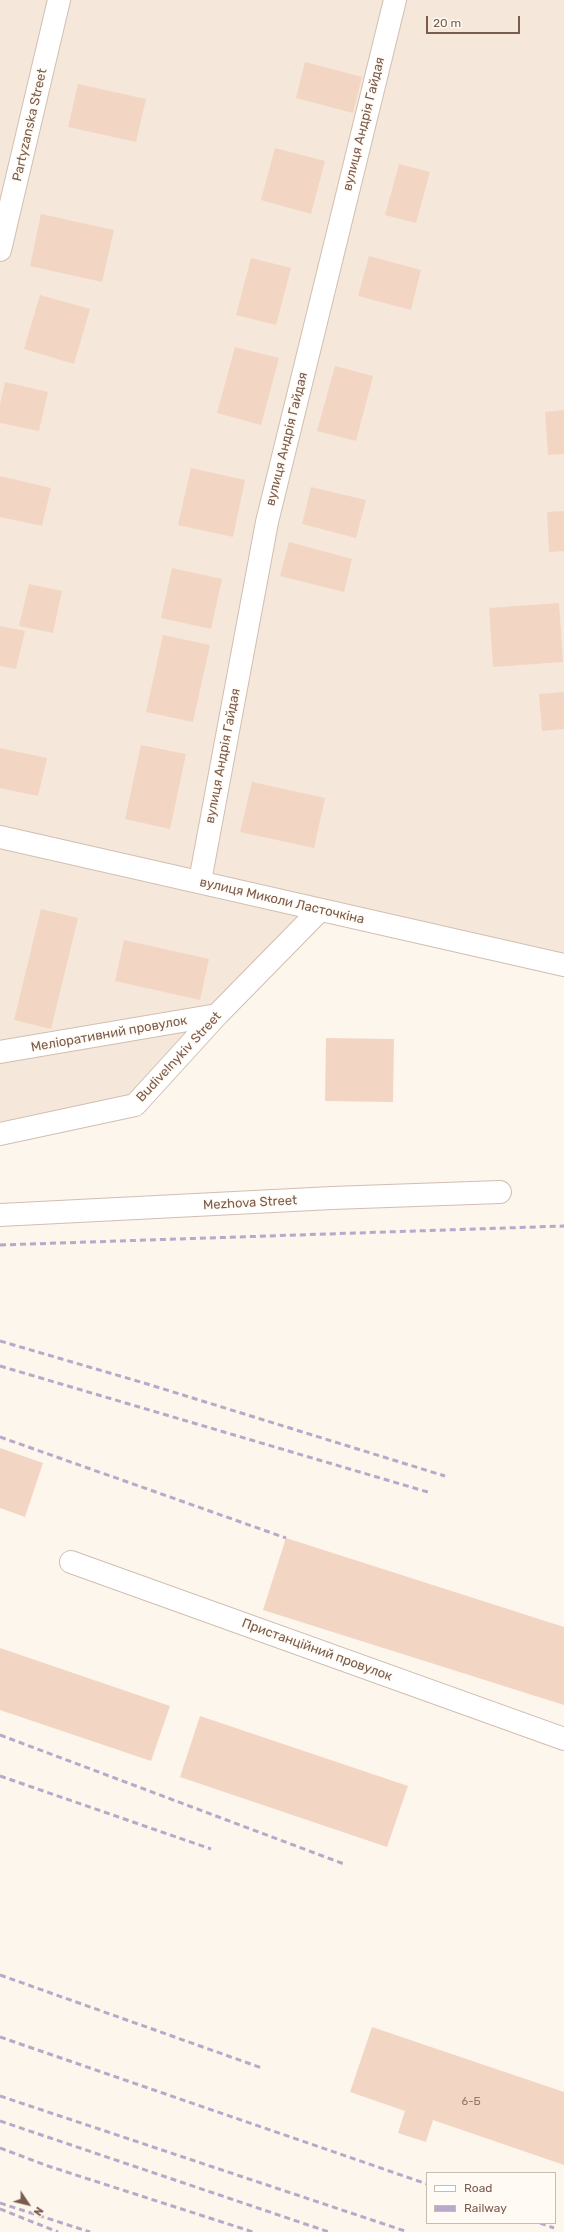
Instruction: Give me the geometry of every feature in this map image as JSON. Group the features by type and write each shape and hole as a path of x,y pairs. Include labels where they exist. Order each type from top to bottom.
{"street":[{"name":"Partyzanska Street","path":"0,250 59,0"},
{"name":"вулиця Андрія Гайдая","path":"200,881 267,522 395,0"},
{"name":"вулиця Миколи Ласточкіна","path":"0,837 200,881 320,910 564,965"},
{"name":"Budivelnykiv Street","path":"0,1134 135,1105 217,1015 320,910"},
{"name":"Меліоративний провулок","path":"0,1052 217,1015"},
{"name":"Mezhova Street","path":"0,1215 332,1198 500,1192"},
{"name":"Пристанційний провулок","path":"71,1562 564,1739"}],"shaded area":[{"path":"0,0 564,0 564,965 320,910 135,1105 0,1134"}],"building":[{"path":"305,62 362,77 353,113 296,98"},
{"path":"78,84 146,99 136,142 68,127"},
{"path":"275,148 325,161 311,214 261,200"},
{"path":"399,164 430,172 416,223 385,215"},
{"path":"41,214 114,230 102,282 30,266"},
{"path":"369,256 421,270 411,310 358,296"},
{"path":"251,258 291,268 276,325 236,315"},
{"path":"40,295 90,309 74,364 24,349"},
{"path":"235,347 279,358 261,425 217,413"},
{"path":"335,366 373,376 356,441 317,431"},
{"path":"5,382 48,392 39,431 0,423 0,404"},
{"path":"564,410 564,454 548,455 545,412"},
{"path":"191,468 245,480 233,537 178,525"},
{"path":"0,476 51,488 42,526 0,517"},
{"path":"311,487 366,500 356,538 302,524"},
{"path":"564,511 564,551 549,552 547,512"},
{"path":"289,542 352,559 344,592 280,576"},
{"path":"172,568 222,579 211,629 161,618"},
{"path":"29,584 62,591 53,633 19,626"},
{"path":"559,603 563,662 493,667 489,608"},
{"path":"0,626 25,631 16,669 0,666"},
{"path":"163,635 210,645 193,722 146,712"},
{"path":"564,692 564,729 542,731 539,694"},
{"path":"141,745 186,754 170,829 125,819"},
{"path":"0,748 47,758 38,796 0,788"},
{"path":"252,782 325,798 314,848 240,832"},
{"path":"41,909 78,918 51,1029 14,1020"},
{"path":"124,940 209,959 200,1000 115,981"},
{"path":"326,1038 394,1039 393,1102 325,1101"},
{"path":"0,1448 43,1463 25,1517 0,1508"},
{"path":"286,1538 564,1627 564,1705 263,1610"},
{"path":"0,1648 170,1706 151,1761 0,1710"},
{"path":"200,1716 408,1786 387,1847 180,1777"},
{"path":"372,2027 564,2092 564,2165 433,2120 426,2142 398,2133 405,2111 350,2092"}],"railway":[{"path":"0,1245 564,1226"},
{"path":"0,1341 144,1383 445,1476"},
{"path":"0,1366 431,1493"},
{"path":"0,1437 286,1538"},
{"path":"0,1735 344,1864"},
{"path":"0,1776 211,1849"},
{"path":"0,1975 262,2068"},
{"path":"0,2037 426,2184"},
{"path":"0,2096 408,2232"},
{"path":"0,2121 329,2232"},
{"path":"0,2148 48,2166 253,2232"},
{"path":"0,2203 90,2232"},
{"path":"0,2209 58,2232"},
{"path":"543,2224 554,2228"}]}
